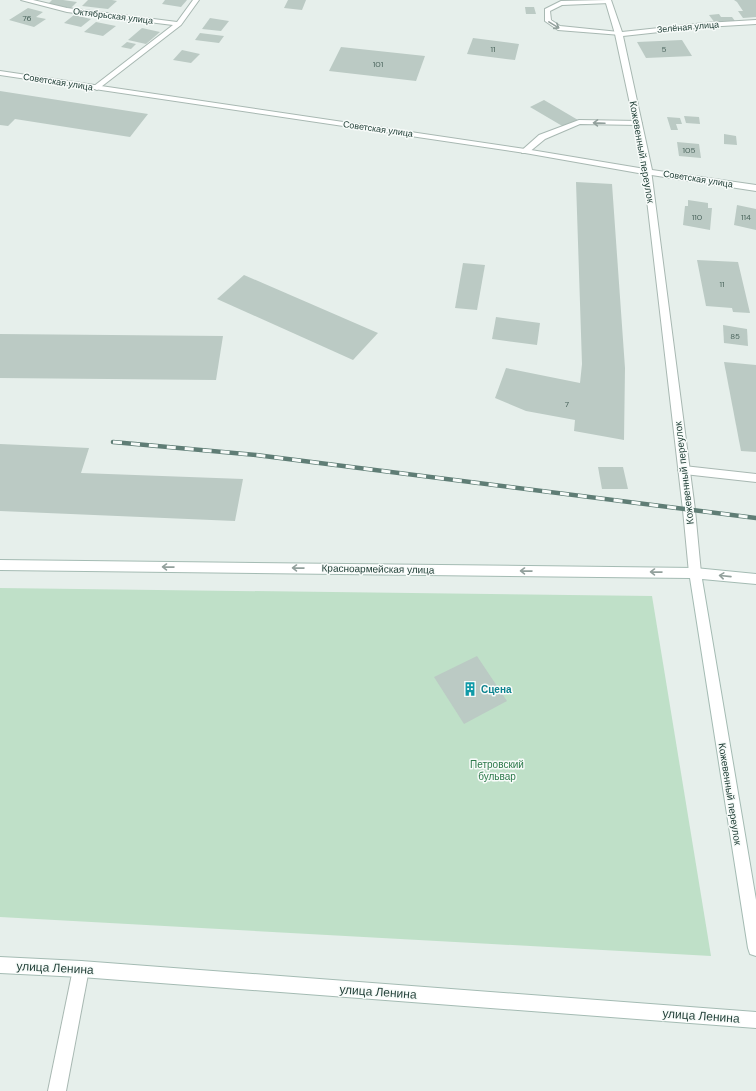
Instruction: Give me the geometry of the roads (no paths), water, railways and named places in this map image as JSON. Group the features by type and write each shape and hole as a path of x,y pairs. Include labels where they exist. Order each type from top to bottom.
{"street":[{"name":"Октябрьская улица","path":"24,0 67,10 179,24"},
{"path":"97,88 179,24 196,0"},
{"name":"Кожевенный переулок","path":"608,1 619,34 648,172 695,572 756,948"},
{"name":"Зелёная улица","path":"608,1 561,3 547,10 548,21 558,28 619,34 705,25 756,22"},
{"name":"Советская улица","path":"0,73 525,151 648,172 756,188"},
{"path":"525,151 542,137 580,122 638,123"},
{"path":"684,470 756,478"},
{"name":"Красноармейская улица","path":"0,565 695,572 756,579"},
{"name":"улица Ленина","path":"0,965 81,969 756,1020"},
{"path":"57,1091 81,969"}],"railway":[{"path":"113,442 256,455 756,518"}],"place":[{"name":"Сцена","path":"470,689"}],"park label":[{"name":"Петровский бульвар","path":"497,770"}]}
